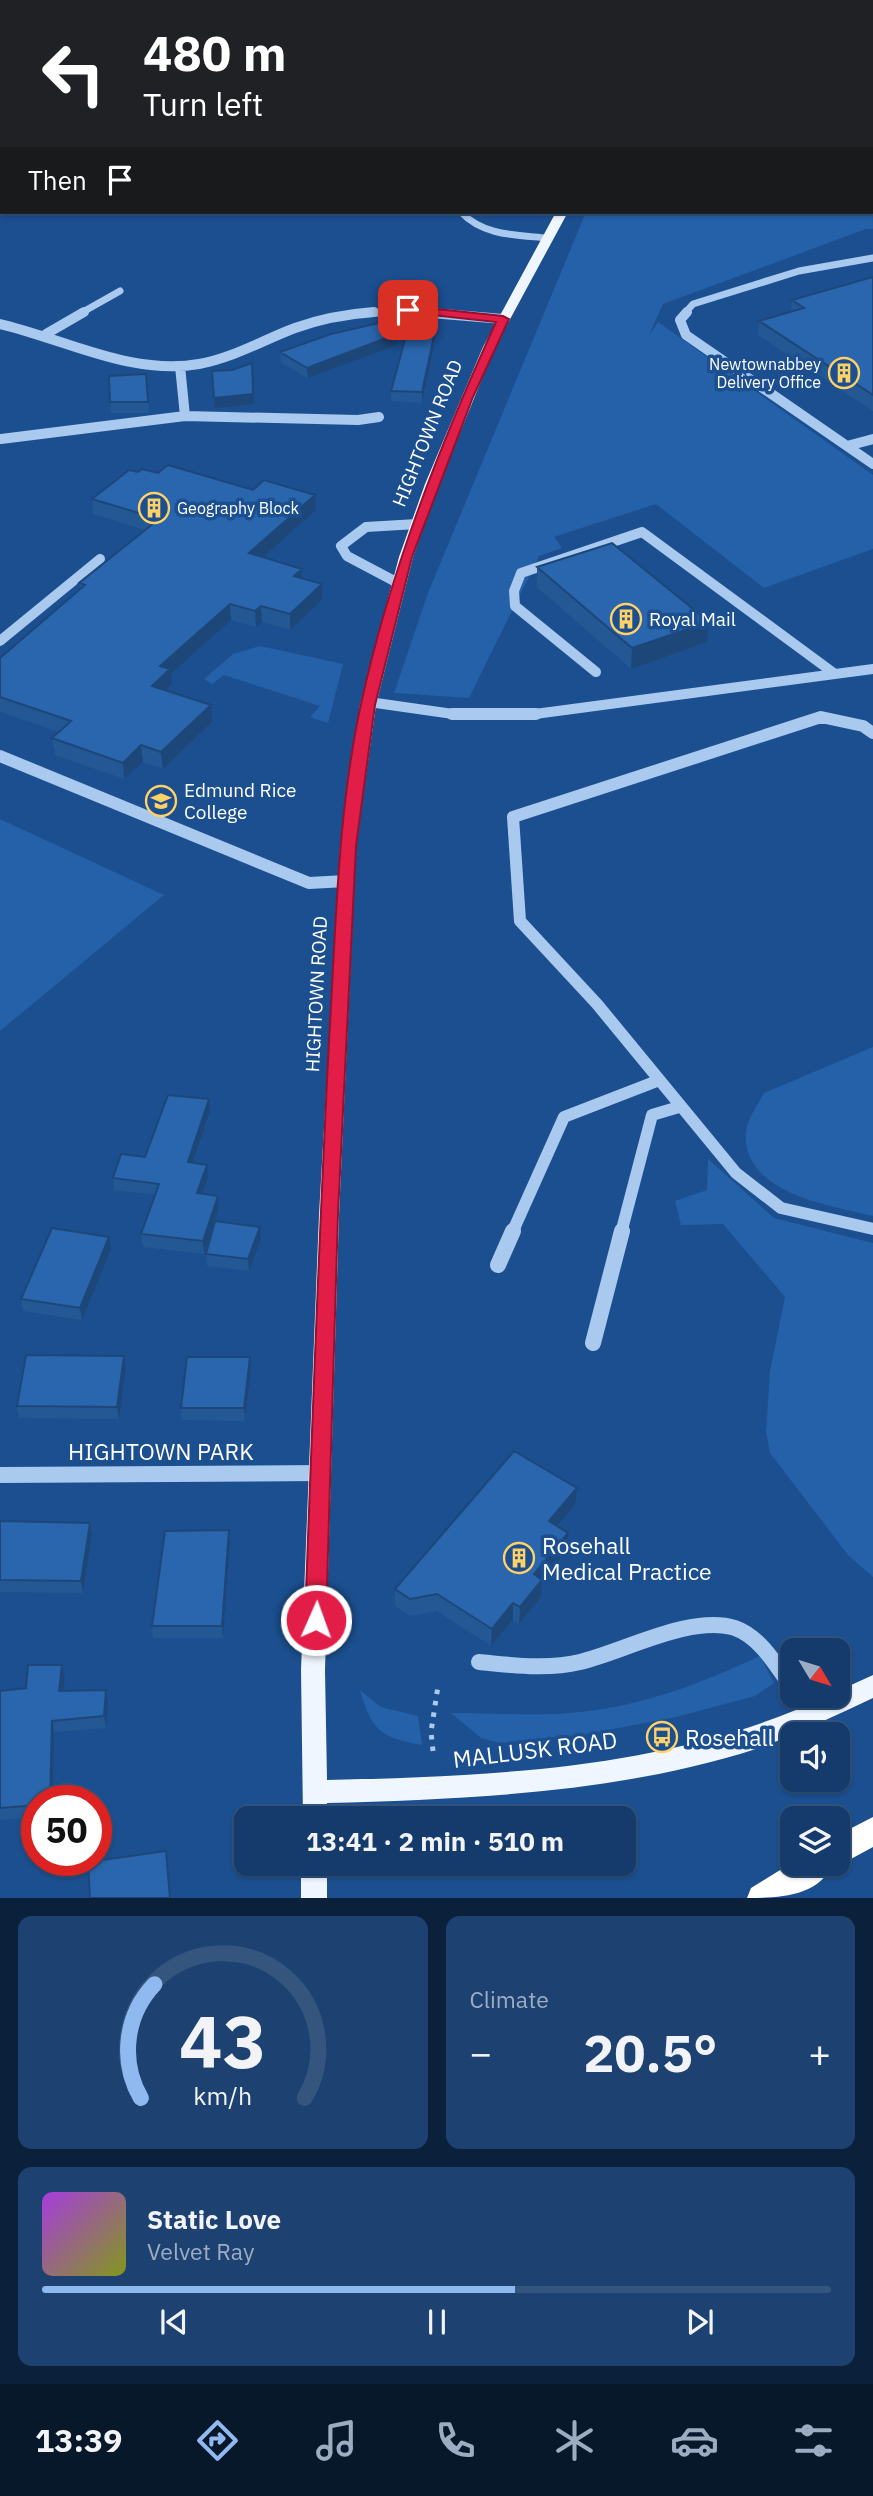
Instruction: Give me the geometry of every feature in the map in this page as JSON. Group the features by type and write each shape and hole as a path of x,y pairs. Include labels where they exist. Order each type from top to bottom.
{"highway":[{"path":"850,1845 873,1831"},
{"path":"762,1898 798,1876"}],"main road":[{"name":"HIGHTOWN ROAD","path":"315,1806 313,1670 329,1214 348,846 369,702 398,583 417,524 473,384 503,319 561,214"},
{"name":"MALLUSK ROAD","path":"850,1693 873,1686"},
{"name":"MALLUSK ROAD","path":"315,1792 459,1787 563,1779 743,1742 802,1708"},
{"path":"314,1876 314,1898"}],"street":[{"path":"463,214 471,223 495,232 547,238"},
{"path":"873,258 799,271 693,304 680,320 686,335 873,464"},
{"path":"46,334 120,291"},
{"path":"0,324 46,334 116,361 180,366 210,362 246,351 296,327 360,310 408,310 503,319"},
{"path":"180,366 185,416"},
{"path":"1,439 185,416 358,420 379,417"},
{"path":"847,446 873,439"},
{"path":"398,583 347,556 341,546 356,531 369,525 417,524"},
{"path":"596,672 515,606 514,591 521,573 642,532 835,674"},
{"path":"0,641 100,559"},
{"path":"369,702 438,713 496,717 873,669"},
{"path":"873,733 863,726 821,717 513,817 520,921 597,1004 657,1081 736,1173 780,1208 873,1229"},
{"path":"0,757 309,883 346,881"},
{"path":"498,1265 565,1117 657,1081"},
{"path":"593,1343 652,1115 680,1107"},
{"name":"HIGHTOWN PARK","path":"0,1475 322,1473"},
{"path":"478,1662 535,1667 577,1663 709,1624 735,1628 755,1640 780,1672"}],"path":[{"path":"433,1751 432,1732 438,1686"}],"shaded area":[{"path":"585,214 873,214 873,229 866,229 663,304 648,337 658,322 873,475 873,549 764,588 656,504 554,537 562,548 539,556 469,698 394,693 428,593"},
{"path":"260,646 343,664 328,723 310,717 320,706 224,675 212,684 204,679 233,654"},
{"path":"0,819 164,895 0,1031"},
{"path":"873,1047 873,1216 813,1201 773,1183 758,1169 748,1153 746,1132 764,1093"},
{"path":"708,1159 774,1218 873,1243 873,1577 848,1555 770,1453 766,1432 770,1371 785,1297 723,1224 681,1225 675,1201 707,1190"},
{"path":"760,1656 774,1683 755,1696 676,1717 587,1734 499,1743 481,1738 451,1713 555,1714 620,1706 691,1685"},
{"path":"360,1690 381,1707 418,1716 422,1745 397,1739 380,1730 364,1704"}],"building":[{"name":"Newtownabbey Delivery Office","path":"873,277 873,395 759,321 804,308 792,300"},
{"path":"392,320 397,334 307,368 280,352 331,334"},
{"path":"408,328 435,331 422,392 391,391"},
{"path":"252,363 253,394 214,398 212,371 232,370"},
{"path":"146,374 148,402 110,402 109,376"},
{"path":"168,465 253,490 264,480 315,495 249,553 302,569 294,576 322,584 290,614 261,606 255,611 230,604 160,666 170,669 152,686 211,705 161,752 141,745 123,763 52,738 71,721 0,697 0,658 85,585 79,583 159,519 92,499 129,470 138,472 142,469 158,473"},
{"path":"612,543 709,622 632,648 537,567"},
{"path":"168,1095 209,1099 188,1162 207,1165 197,1193 218,1196 203,1241 141,1234 159,1184 113,1178 121,1154 145,1157"},
{"path":"215,1221 260,1227 248,1259 206,1254"},
{"path":"52,1228 109,1237 80,1308 21,1299"},
{"path":"26,1355 124,1356 117,1407 17,1406"},
{"path":"187,1357 250,1357 244,1408 181,1408"},
{"name":"Rosehall Medical Practice","path":"514,1451 577,1488 549,1521 568,1533 534,1574 542,1580 520,1607 513,1603 492,1629 437,1594 410,1599 395,1589"},
{"path":"0,1521 90,1523 81,1581 0,1580"},
{"path":"229,1530 222,1626 152,1626 165,1531"},
{"path":"28,1665 62,1665 59,1691 106,1690 104,1716 52,1721 50,1785 21,1785 21,1806 0,1808 0,1691 26,1688"},
{"path":"166,1851 170,1898 90,1898 89,1876 112,1876 112,1859"}],"place":[{"name":"Newtownabbey Delivery Office","path":"844,373"},
{"name":"Geography Block","path":"154,508"},
{"name":"Royal Mail","path":"626,619"},
{"name":"Edmund Rice College","path":"161,801"},
{"name":"Rosehall Medical Practice","path":"519,1558"},
{"name":"Rosehall","path":"662,1737"}],"route":[{"path":"316,1620 329,1214 348,846 368,705 386,626 406,557 432,484 503,319 408,310"}]}
